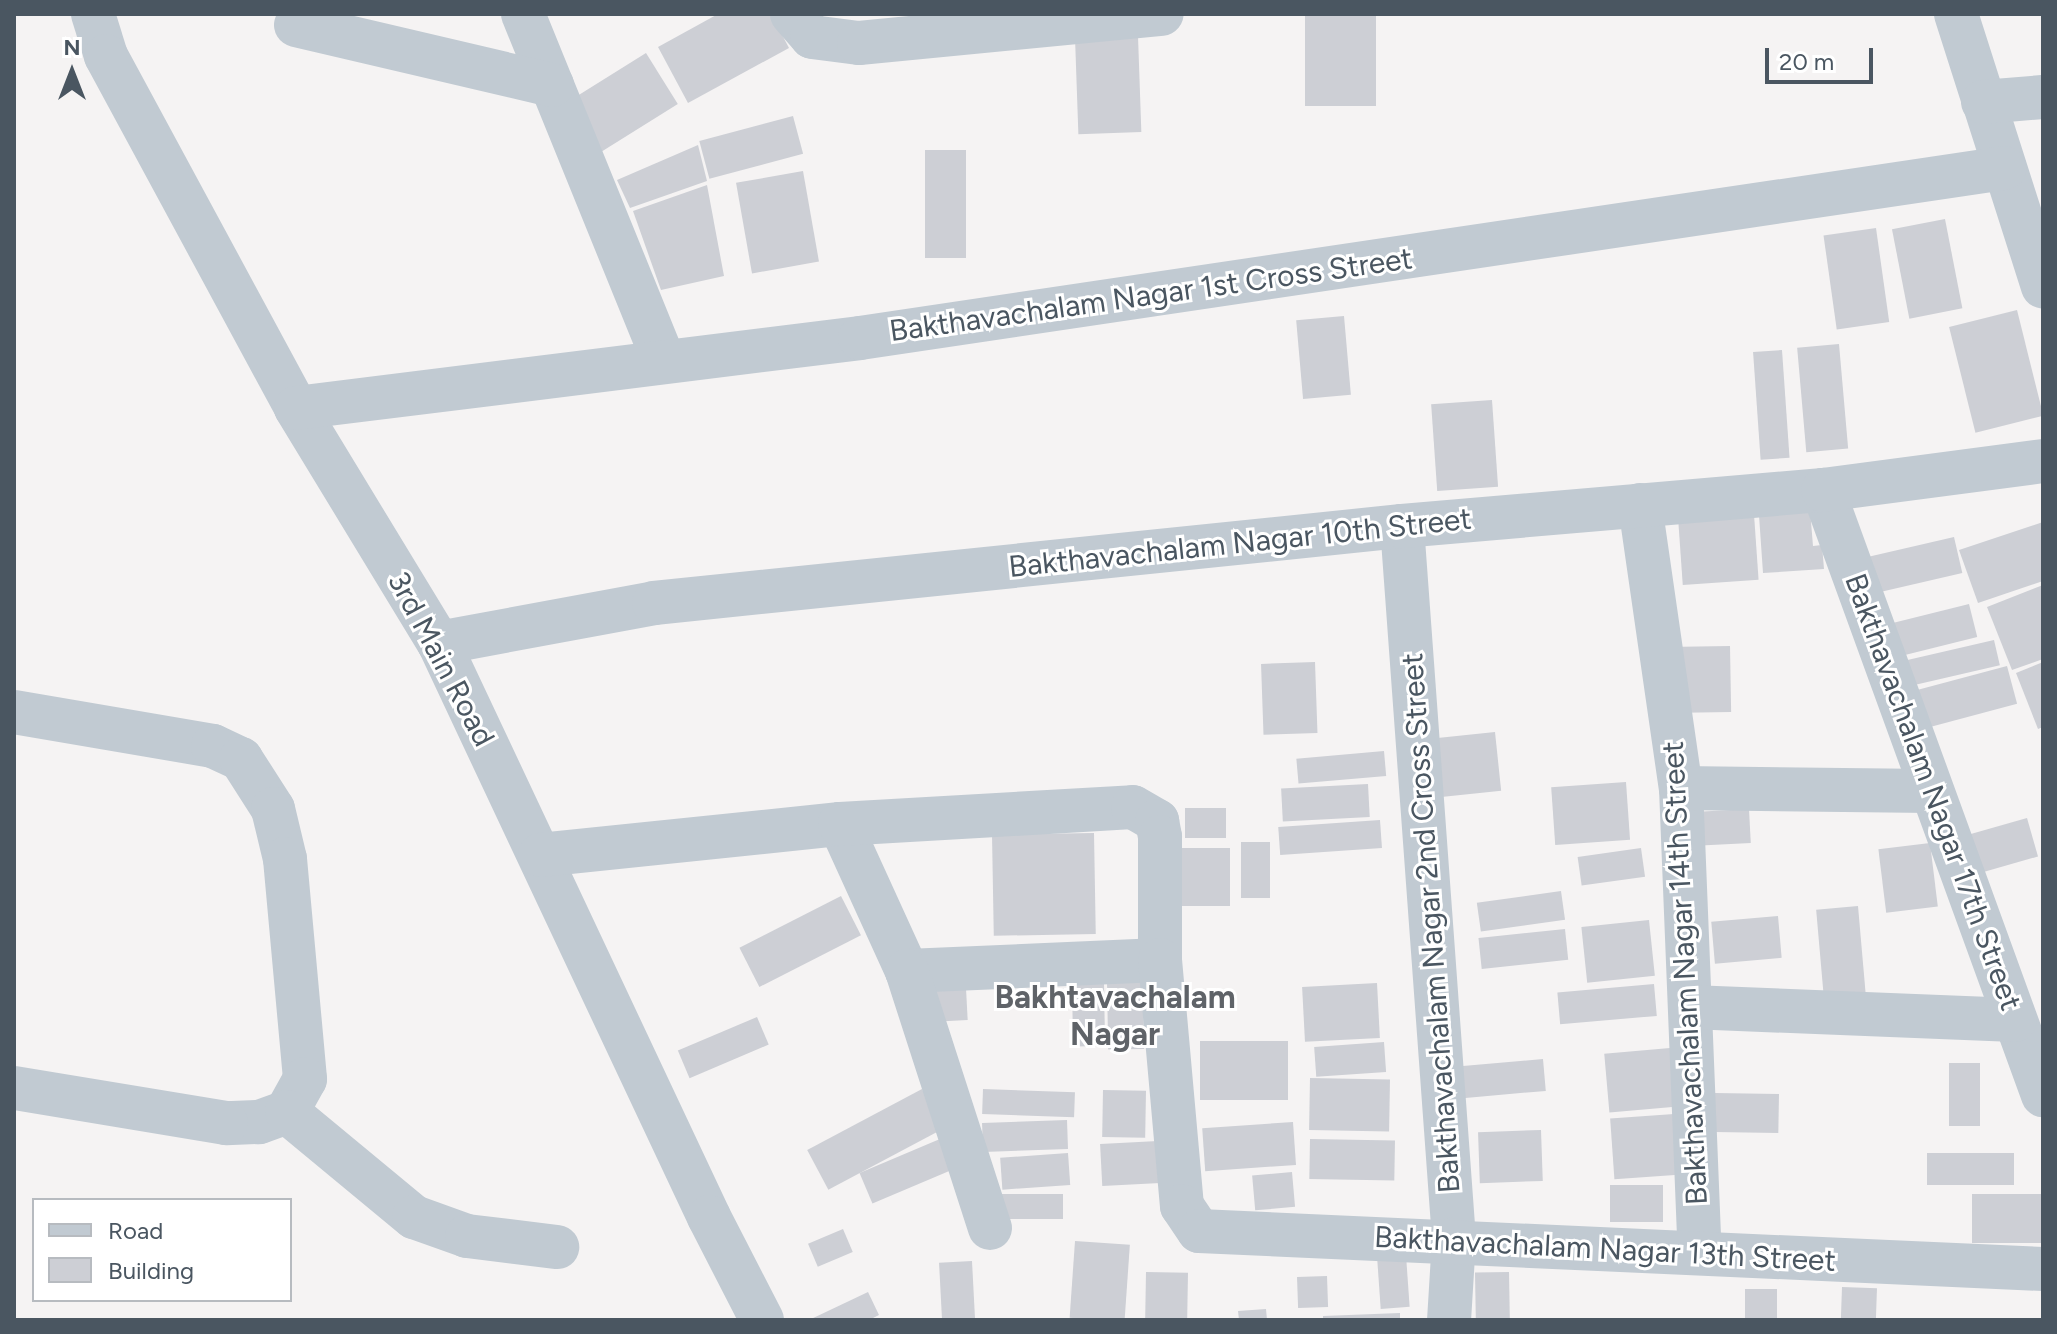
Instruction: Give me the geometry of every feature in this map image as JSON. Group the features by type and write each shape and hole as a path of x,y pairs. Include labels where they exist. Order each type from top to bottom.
{"street":[{"name":"3rd Main Road","path":"93,14 106,56 296,408 439,643 709,1217 762,1320"},
{"path":"523,14 664,361"},
{"path":"792,14 812,37 859,43 1162,14"},
{"path":"1956,14 2043,286"},
{"path":"296,25 552,85"},
{"path":"1983,102 2043,97"},
{"name":"Bakthavachalam Nagar 1st Cross Street","path":"296,408 860,338 2004,168"},
{"name":"Bakthavachalam Nagar 10th Street","path":"439,643 654,603 1402,526 1823,490 2043,461"},
{"name":"Bakthavachalam Nagar 17th Street","path":"1823,490 2043,1095"},
{"name":"Bakthavachalam Nagar 14th Street","path":"1640,505 1681,788 1700,1252"},
{"name":"Bakthavachalam Nagar 2nd Cross Street","path":"1402,526 1454,1239 1449,1320"},
{"path":"14,712 213,746 241,759 273,809 285,859 305,1041 305,1079 287,1112 259,1122 226,1123 14,1088"},
{"path":"1681,788 1931,791"},
{"path":"540,855 840,824 1133,807 1157,821 1160,837 1160,960 907,971"},
{"path":"840,824 907,971 990,1228"},
{"name":"Bakthavachalam Nagar 13th Street","path":"1160,960 1182,1206 1199,1231 1216,1235 1454,1239 2043,1269"},
{"path":"1690,1007 2015,1020"},
{"path":"287,1112 414,1217 467,1236 557,1247"}],"building":[{"path":"718,14 771,14 789,48 688,103 658,47"},
{"path":"1305,14 1376,14 1376,106 1305,106"},
{"path":"1138,36 1141,132 1078,134 1075,38"},
{"path":"646,53 678,104 600,153 568,102"},
{"path":"793,116 803,154 709,179 699,141"},
{"path":"698,145 707,181 630,208 617,180"},
{"path":"925,150 966,150 966,258 925,258"},
{"path":"803,171 819,262 752,273 736,183"},
{"path":"707,185 724,276 661,290 633,211"},
{"path":"1945,219 1962,308 1909,319 1892,229"},
{"path":"1876,228 1889,322 1837,329 1824,235"},
{"path":"2017,310 2043,416 1975,433 1949,327"},
{"path":"1344,316 1351,395 1303,399 1296,320"},
{"path":"1839,344 1848,449 1806,452 1797,348"},
{"path":"1782,350 1790,458 1761,460 1753,352"},
{"path":"1492,400 1498,487 1437,491 1431,404"},
{"path":"1809,497 1813,546 1822,545 1824,569 1763,573 1758,501"},
{"path":"1753,500 1759,580 1683,585 1677,505"},
{"path":"2043,522 2043,581 1978,603 1959,550"},
{"path":"1954,537 1962,573 1863,596 1855,560"},
{"path":"2043,585 2043,659 2012,670 1987,607"},
{"path":"1969,604 1977,637 1889,659 1881,626"},
{"path":"1994,640 2000,665 1911,686 1905,660"},
{"path":"1730,646 1731,712 1683,713 1682,647"},
{"path":"1315,662 1317,733 1264,735 1261,664"},
{"path":"2043,662 2043,727 2038,729 2016,673"},
{"path":"2007,666 2017,704 1927,728 1917,690"},
{"path":"1495,732 1501,791 1437,797 1430,739"},
{"path":"1384,751 1386,776 1299,784 1296,759"},
{"path":"1626,782 1630,840 1555,845 1551,787"},
{"path":"1368,784 1370,817 1283,822 1281,789"},
{"path":"1185,808 1226,808 1226,838 1185,838"},
{"path":"1749,809 1751,843 1691,846 1689,812"},
{"path":"2027,818 2038,856 1977,874 1966,835"},
{"path":"1380,820 1382,848 1280,855 1278,827"},
{"path":"1094,833 1096,934 994,936 992,835"},
{"path":"1241,842 1270,842 1270,898 1241,898"},
{"path":"1930,843 1938,907 1886,913 1878,849"},
{"path":"1173,848 1230,848 1230,906 1173,906"},
{"path":"1641,848 1645,877 1582,886 1578,857"},
{"path":"1561,891 1565,920 1481,932 1477,903"},
{"path":"841,896 861,935 759,987 739,948"},
{"path":"1858,906 1867,1004 1825,1007 1816,910"},
{"path":"1778,916 1782,958 1715,964 1711,922"},
{"path":"1649,920 1655,976 1587,983 1581,927"},
{"path":"1565,929 1568,960 1482,969 1478,938"},
{"path":"965,969 968,1020 925,1022 922,971"},
{"path":"1143,981 1144,1049 1108,1050 1107,982"},
{"path":"1377,983 1380,1038 1305,1042 1302,987"},
{"path":"1104,984 1105,1046 1073,1047 1072,985"},
{"path":"1654,984 1657,1016 1560,1024 1557,992"},
{"path":"757,1017 769,1045 690,1078 678,1051"},
{"path":"1200,1041 1288,1041 1288,1100 1200,1100"},
{"path":"1384,1042 1386,1072 1316,1077 1314,1047"},
{"path":"1670,1048 1675,1107 1609,1113 1604,1054"},
{"path":"1543,1059 1546,1091 1457,1099 1454,1067"},
{"path":"1949,1063 1980,1063 1980,1126 1949,1126"},
{"path":"1310,1078 1390,1079 1389,1131 1309,1130"},
{"path":"922,1089 943,1129 828,1190 807,1150"},
{"path":"983,1089 1075,1092 1074,1117 982,1114"},
{"path":"1103,1090 1146,1091 1145,1138 1102,1137"},
{"path":"1715,1093 1779,1094 1778,1133 1714,1132"},
{"path":"1674,1114 1678,1175 1614,1179 1610,1118"},
{"path":"1067,1120 1068,1149 983,1152 982,1123"},
{"path":"1293,1122 1296,1165 1205,1171 1202,1128"},
{"path":"1541,1130 1543,1181 1480,1183 1478,1132"},
{"path":"947,1136 960,1166 872,1203 860,1173"},
{"path":"1310,1139 1395,1140 1394,1180 1309,1179"},
{"path":"1158,1141 1160,1183 1102,1186 1100,1144"},
{"path":"1068,1153 1070,1185 1002,1190 1000,1158"},
{"path":"1927,1153 2014,1153 2014,1185 1927,1185"},
{"path":"1292,1172 1295,1207 1255,1210 1252,1175"},
{"path":"1610,1185 1663,1185 1663,1222 1610,1222"},
{"path":"999,1194 1063,1194 1063,1219 999,1219"},
{"path":"1972,1194 2043,1194 2043,1243 1972,1243"},
{"path":"843,1229 853,1252 818,1267 808,1244"},
{"path":"1075,1241 1130,1245 1125,1320 1070,1318"},
{"path":"1406,1255 1410,1307 1381,1309 1377,1257"},
{"path":"972,1261 975,1320 942,1320 939,1263"},
{"path":"1146,1272 1188,1273 1187,1320 1145,1320"},
{"path":"1509,1272 1510,1320 1476,1320 1475,1273"},
{"path":"1327,1276 1328,1307 1298,1308 1297,1277"},
{"path":"1842,1287 1877,1288 1876,1320 1841,1320"},
{"path":"1745,1289 1777,1289 1777,1320 1745,1320"},
{"path":"868,1292 879,1315 869,1320 809,1320"},
{"path":"1266,1309 1267,1320 1239,1320 1238,1311"},
{"path":"1400,1313 1400,1320 1323,1320 1323,1316"}],"district":[{"name":"Bakhtavachalam Nagar","path":"1115,1016"}]}
